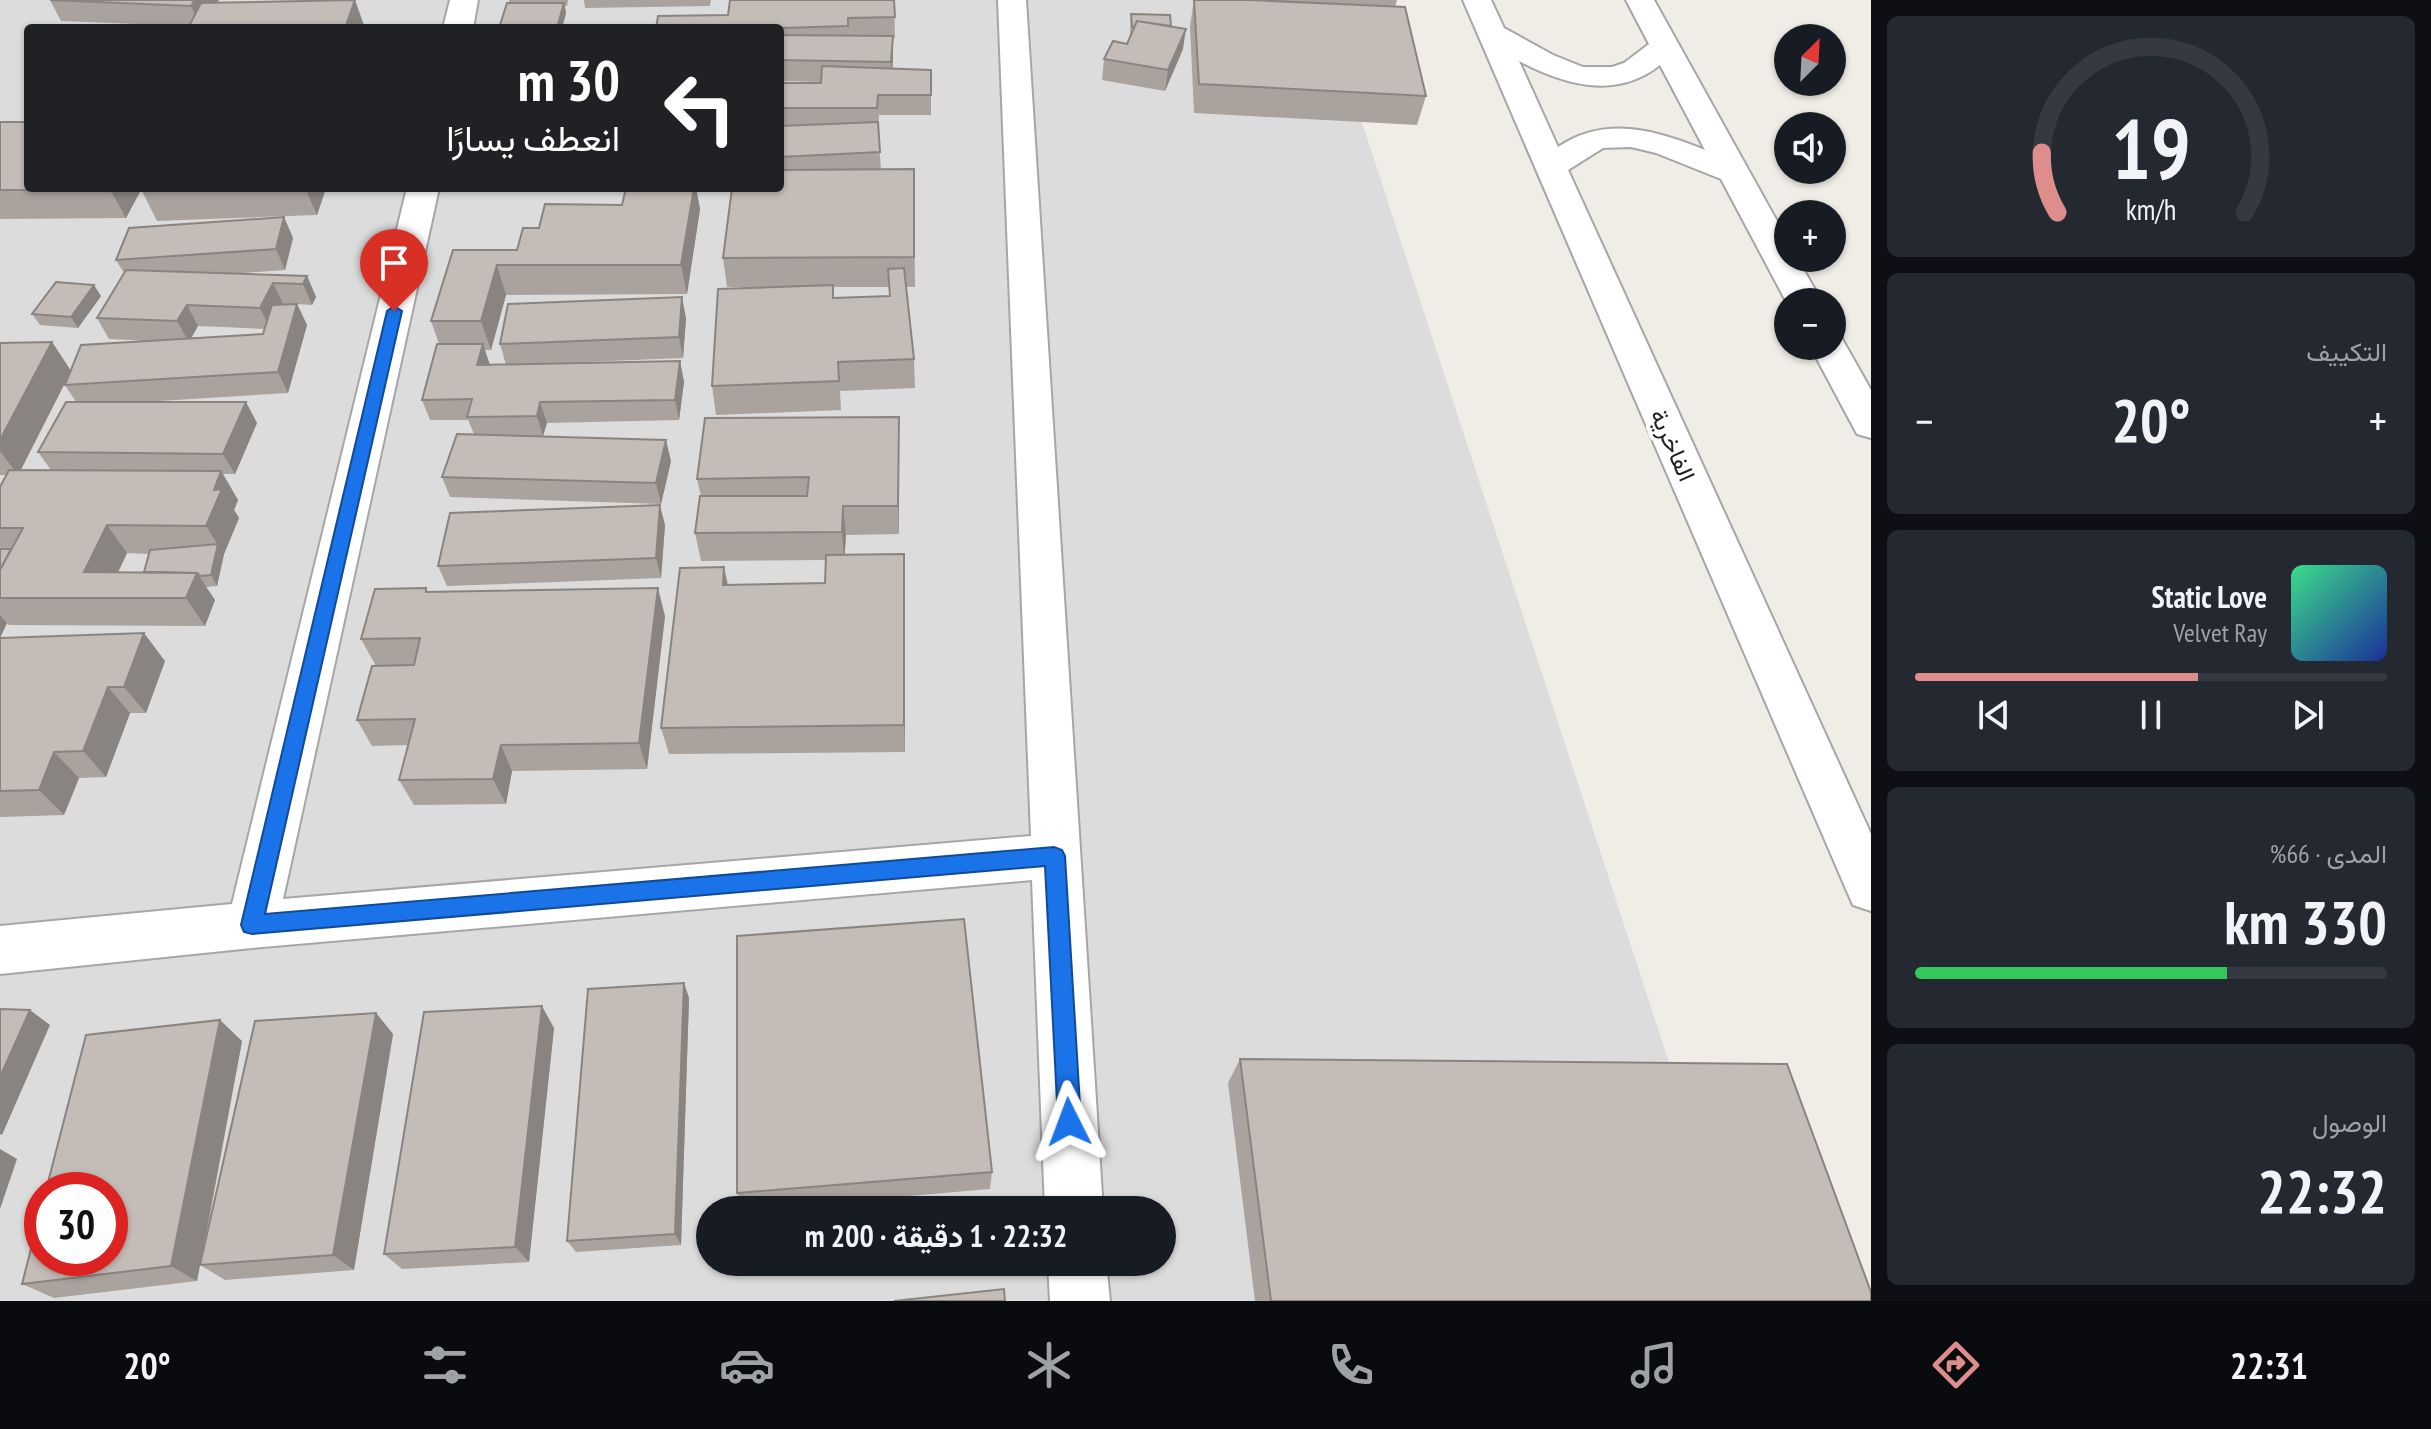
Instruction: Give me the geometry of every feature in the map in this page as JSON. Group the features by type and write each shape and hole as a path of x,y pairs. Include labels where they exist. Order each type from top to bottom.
{"street":[{"path":"459,24 464,0"},
{"path":"1012,0 1073,1196"},
{"path":"1640,0 1796,288"},
{"path":"1484,16 1564,72 1589,78 1634,70 1665,46"},
{"name":"الفاخرية","path":"1484,16 1871,889"},
{"path":"1550,168 1583,145 1616,136 1650,142 1734,173"},
{"path":"252,925 422,192"},
{"path":"1836,360 1871,424"},
{"path":"0,950 252,925 1054,856"},
{"path":"1078,1276 1080,1301"}],"shaded area":[{"path":"0,0 1322,0 1747,1301 0,1301"}],"building":[{"path":"50,0 195,0 191,6"},
{"path":"355,0 346,24 190,24 201,3"},
{"path":"730,0 894,0 895,17 848,18 848,26 784,28 784,24 657,24 658,16 728,15"},
{"path":"1194,0 1405,7 1426,96 1199,84"},
{"path":"507,3 564,3 558,24 500,24"},
{"path":"1131,14 1170,15 1171,26 1137,21 1132,27"},
{"path":"1137,21 1186,29 1168,70 1104,59 1113,41 1127,44"},
{"path":"784,35 893,36 891,62 784,60"},
{"path":"822,66 931,70 931,95 878,95 877,108 784,108 784,83 821,83"},
{"path":"0,122 24,122 24,190 0,190"},
{"path":"878,122 880,152 784,157 784,126"},
{"path":"914,169 914,257 723,258 731,192 784,192 784,170"},
{"path":"625,192 693,192 681,265 497,265 481,321 431,321 453,250 517,250 523,228 539,228 545,204 622,205"},
{"path":"284,217 276,249 116,260 129,228"},
{"path":"904,268 914,359 838,362 839,381 712,386 718,289 833,285 833,298 890,296 888,269"},
{"path":"126,270 307,276 303,284 273,283 260,308 187,305 177,321 97,318"},
{"path":"56,282 94,285 71,317 32,314"},
{"path":"682,297 679,337 500,344 508,304"},
{"path":"297,304 278,372 65,385 81,345 263,334 272,305"},
{"path":"52,342 0,440 0,343"},
{"path":"437,344 483,344 477,365 680,361 675,400 540,402 537,416 467,417 472,399 422,400"},
{"path":"66,402 246,402 223,454 38,452"},
{"path":"899,417 898,506 843,506 842,532 695,533 700,496 807,496 809,477 697,479 705,418"},
{"path":"457,434 666,440 656,483 442,477"},
{"path":"9,470 221,471 214,490 222,489 206,526 107,525 84,572 197,573 186,598 0,598 0,570 23,528 0,528 0,487"},
{"path":"660,505 656,558 438,566 450,513"},
{"path":"218,544 211,575 144,572 150,550"},
{"path":"0,549 11,549 0,570"},
{"path":"904,554 904,725 661,728 680,568 724,567 723,585 825,583 826,555"},
{"path":"426,588 426,592 658,588 639,743 501,745 493,779 399,780 415,719 357,720 372,666 414,665 420,638 361,639 375,589"},
{"path":"144,633 124,687 108,687 83,751 54,752 39,790 0,791 0,638"},
{"path":"964,919 992,1172 737,1193 737,936"},
{"path":"684,983 675,1234 567,1241 588,989"},
{"path":"542,1006 515,1247 384,1254 424,1012"},
{"path":"0,1009 30,1010 0,1077"},
{"path":"376,1013 333,1255 200,1265 255,1021"},
{"path":"220,1020 171,1266 128,1271 128,1172 51,1172 86,1035"},
{"path":"1240,1059 1787,1064 1871,1292 1871,1301 1271,1301"},
{"path":"24,1276 88,1276 22,1284"},
{"path":"1004,1289 1005,1301 894,1301"}],"route":[{"path":"394,311 252,925 1054,856 1069,1122"}]}
